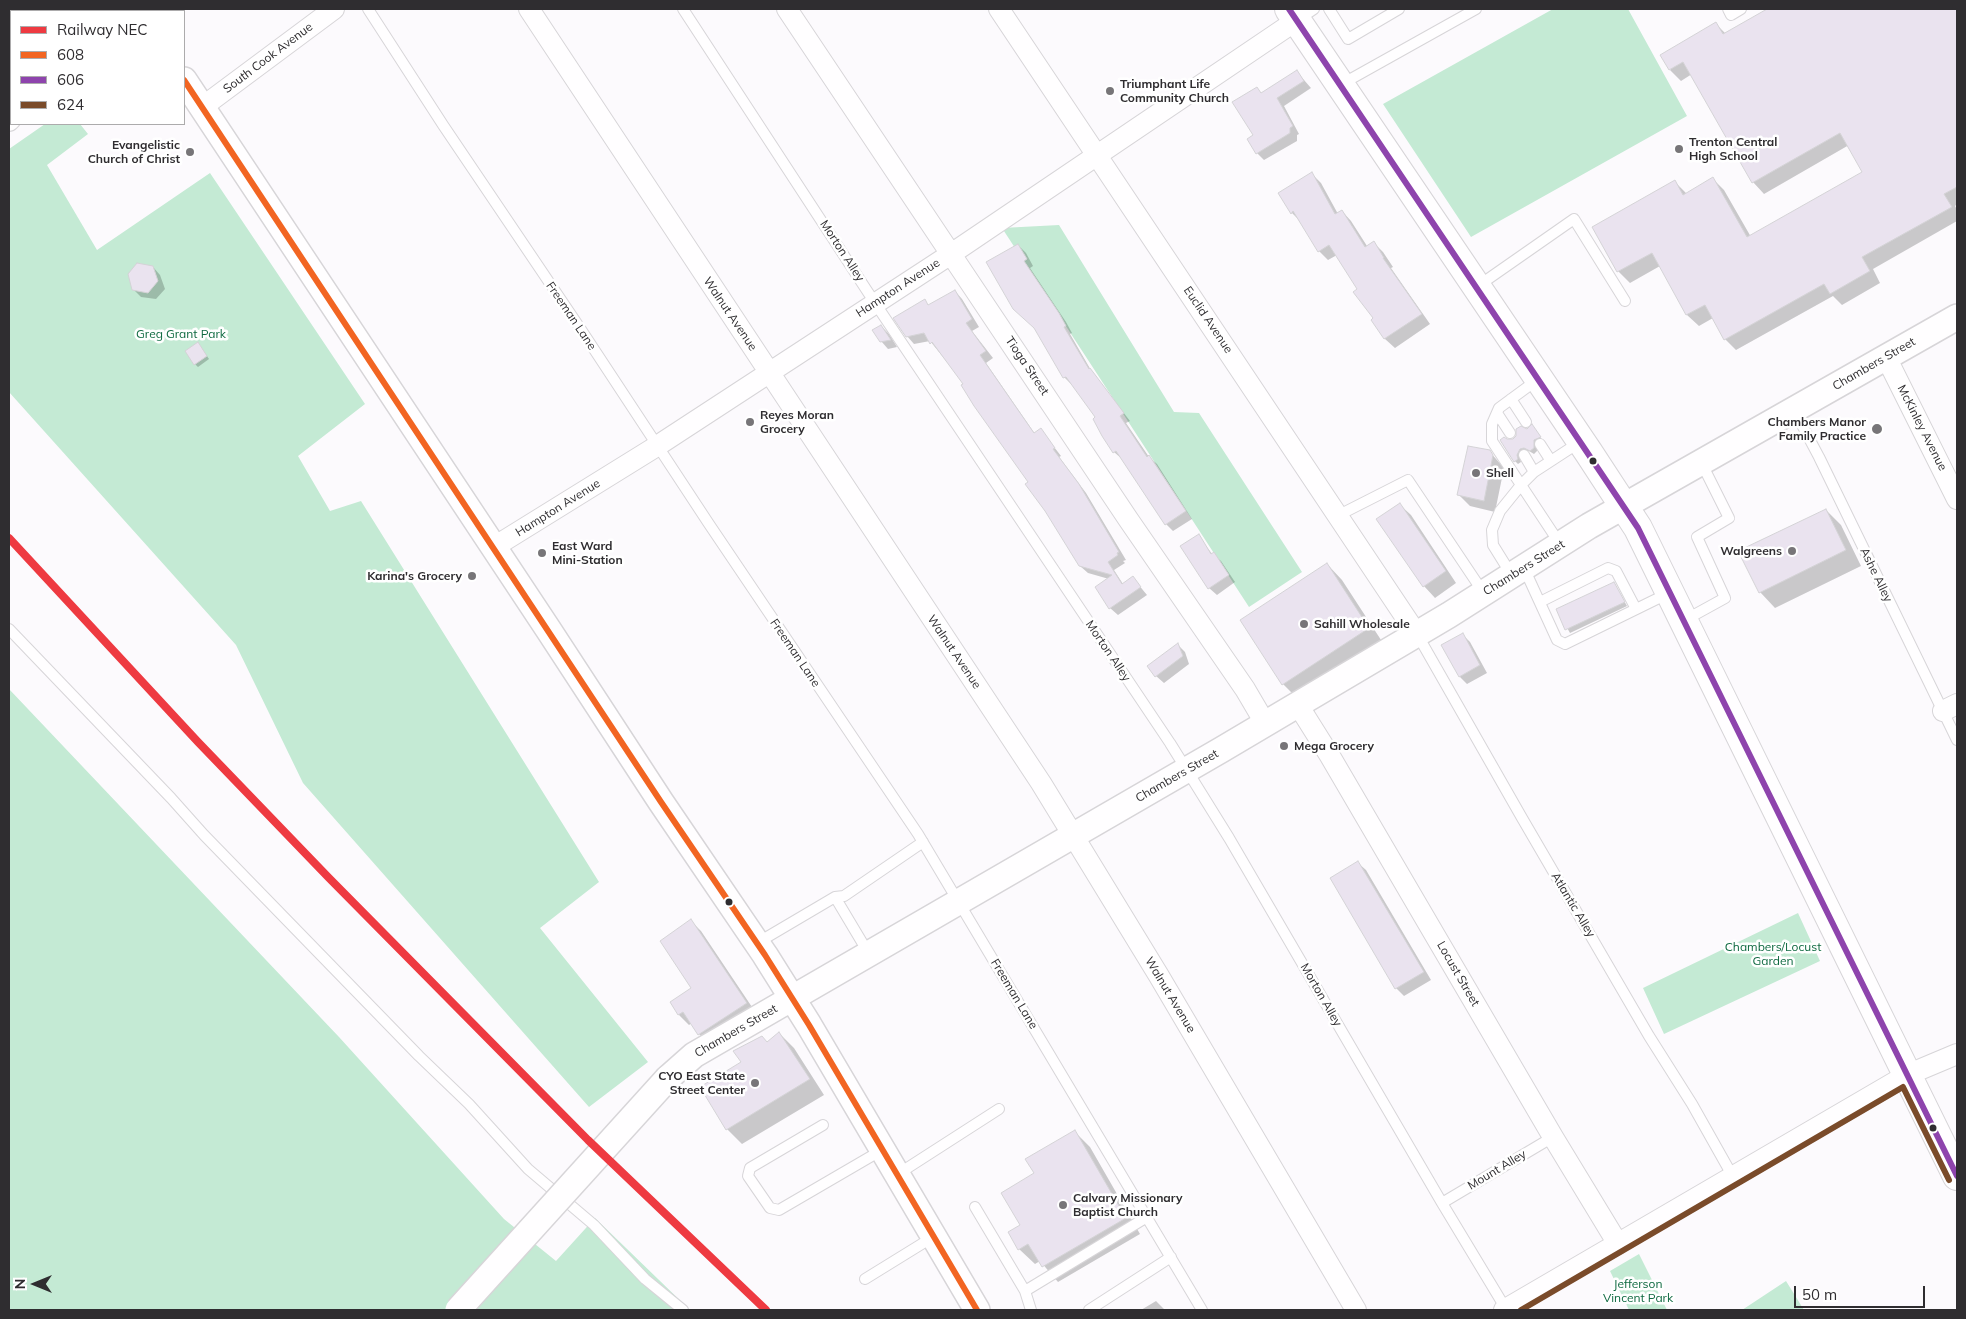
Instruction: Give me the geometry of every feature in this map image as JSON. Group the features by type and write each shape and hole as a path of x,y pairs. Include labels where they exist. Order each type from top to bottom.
{"main road":[{"path":"1300,13 1339,85 1477,286 1641,534 1957,1176"}],"street":[{"name":"South Cook Avenue","path":"202,108 334,9"},
{"name":"Walnut Avenue","path":"529,9 1041,783 1164,984 1356,1310"},
{"name":"Tioga Street","path":"787,9 1245,689 1265,723"},
{"name":"Euclid Avenue","path":"999,9 1096,157 1339,515 1416,633"},
{"name":"Hampton Avenue","path":"494,547 657,446 951,254 1096,157 1300,13"},
{"path":"185,82 661,802 757,943 792,998 977,1310"},
{"name":"Chambers Street","path":"458,1310 668,1078 694,1055 1074,836 1298,704 1623,507 1957,317"},
{"name":"McKinley Avenue","path":"1886,358 1957,499"},
{"name":"Locust Street","path":"1298,704 1618,1244"},
{"path":"1505,1310 1732,1175 1907,1075 1957,1054"}],"lane":[{"name":"Freeman Lane","path":"368,9 442,125 580,328 923,842 1202,1310"},
{"name":"Morton Alley","path":"683,9 875,303 1159,726 1234,846 1505,1310"},
{"path":"1329,9 1348,39 1399,9"},
{"path":"1339,85 1476,9"},
{"path":"1728,9 1731,15 1741,9"},
{"path":"1477,286 1574,219 1625,301"},
{"path":"1539,379 1499,408 1492,424 1492,441 1560,545"},
{"path":"1511,399 1526,422"},
{"name":"Ashe Alley","path":"1794,410 1950,708 1957,740"},
{"path":"1497,413 1510,433"},
{"path":"1581,441 1534,472 1521,485 1500,511 1492,530 1493,545 1518,572 1540,602 1557,640 1565,644 1670,592"},
{"path":"1540,444 1551,461"},
{"path":"1524,455 1534,472"},
{"path":"1684,621 1725,598 1697,537 1729,518 1701,462"},
{"path":"1339,515 1408,480 1484,593"},
{"path":"1540,602 1608,568 1616,571 1636,609"},
{"path":"9,629 172,798 204,835 419,1056 469,1104 528,1169 594,1225 645,1278 683,1310"},
{"name":"Atlantic Alley","path":"1416,633 1649,1036 1692,1104 1732,1175"},
{"path":"757,943 835,897 844,896 923,842"},
{"path":"835,897 869,954"},
{"path":"897,1175 999,1109"},
{"path":"823,1125 750,1168 748,1176 770,1208 779,1210 882,1150"},
{"name":"Mount Alley","path":"1442,1203 1553,1137"},
{"path":"975,1207 1025,1291 1032,1310"},
{"path":"1025,1291 1147,1217"},
{"path":"865,1278 933,1237"},
{"path":"1089,1310 1171,1257"}],"green space":[{"path":"1553,9 1628,9 1687,116 1471,237 1383,104"},
{"name":"Greg Grant Park","path":"44,125 81,125 88,134 47,165 97,250 210,173 365,404 298,456 330,511 361,501 599,882 540,928 648,1062 589,1107 303,783 236,645 9,392 9,149"},
{"path":"1059,225 1174,412 1199,413 1302,572 1249,607 1002,228"},
{"path":"9,689 339,1037 504,1219 556,1261 595,1218 690,1310 9,1310"},
{"name":"Chambers/Locust Garden","path":"1798,913 1820,961 1664,1034 1643,988"},
{"name":"Jefferson Vincent Park","path":"1639,1254 1667,1310 1629,1310 1610,1271"},
{"path":"1786,1281 1804,1310 1742,1310"}],"building":[{"path":"1767,9 1957,9 1957,187 1944,194 1952,207 1862,257 1870,271 1830,294 1824,284 1724,340 1705,305 1686,315 1652,253 1617,272 1592,227 1675,180 1683,195 1713,177 1747,237 1862,172 1840,133 1752,183 1683,62 1669,70 1660,55 1716,22 1723,34"},
{"path":"1297,70 1304,81 1277,98 1293,126 1290,128 1290,133 1256,154 1247,139 1253,135 1232,102 1257,87 1261,93"},
{"path":"1312,172 1335,214 1342,210 1365,247 1374,241 1383,258 1422,314 1384,339 1371,320 1373,318 1353,292 1357,289 1329,245 1318,252 1293,211 1291,214 1278,193"},
{"path":"1018,244 1027,259 1024,261 1059,313 1066,326 1064,327 1089,369 1124,413 1120,416 1147,457 1149,455 1186,511 1165,525 1116,451 1113,453 1093,419 1095,417 1066,377 1063,378 1034,328 1013,309 986,262"},
{"path":"137,263 153,266 158,281 148,293 132,290 128,274"},
{"path":"955,290 972,319 966,323 986,351 980,355 1034,433 1041,428 1055,448 1053,449 1079,484 1119,552 1117,553 1118,555 1108,562 1122,584 1133,576 1141,587 1109,609 1095,587 1112,575 1079,566 1045,511 1025,484 1028,482 974,406 961,385 963,384 932,342 930,344 924,333 906,337 893,318 925,299 928,305"},
{"path":"881,325 891,340 880,342 872,330"},
{"path":"198,342 207,356 194,365 185,351"},
{"name":"Shell","path":"1532,424 1541,437 1534,440 1534,448 1530,451 1524,448 1520,449 1517,455 1518,459 1514,462 1500,440 1504,437 1513,439 1516,436 1516,429 1521,426 1527,429"},
{"name":"Shell","path":"1468,446 1490,450 1493,455 1484,501 1457,495"},
{"path":"1400,503 1446,571 1423,587 1376,519"},
{"name":"Walgreens","path":"1826,509 1846,550 1759,593 1738,551"},
{"path":"1199,534 1211,554 1214,552 1229,575 1208,589 1180,546"},
{"name":"Sahill Wholesale","path":"1327,563 1369,628 1282,685 1240,620"},
{"path":"1614,582 1625,602 1565,630 1556,609"},
{"path":"1463,633 1480,665 1459,677 1441,645"},
{"path":"1178,643 1183,656 1155,677 1147,666"},
{"path":"1358,861 1424,972 1395,989 1330,878"},
{"path":"691,919 747,1003 698,1035 683,1012 678,1015 670,1002 691,988 660,941"},
{"name":"CYO East State Street Center","path":"779,1032 810,1079 726,1130 700,1087 741,1062 733,1051 762,1036 767,1042"},
{"name":"Calvary Missionary Baptist Church","path":"1075,1130 1126,1218 1042,1267 1028,1244 1018,1250 1008,1232 1020,1225 1001,1193 1034,1173 1025,1159"}],"rail line":[{"name":"NEC","path":"9,538 198,742 329,878 588,1140 766,1310"}],"transit line":[{"name":"606","path":"1289,9 1638,528 1957,1176"},
{"name":"608","path":"185,82 661,802 765,955 809,1025 977,1310"},
{"name":"624","path":"1521,1310 1903,1087 1949,1180"}],"place":[{"name":"Triumphant Life Community Church","path":"1110,91"},
{"name":"Trenton Central High School","path":"1679,149"},
{"name":"Evangelistic Church of Christ","path":"190,152"},
{"name":"Reyes Moran Grocery","path":"750,422"},
{"name":"Chambers Manor Family Practice","path":"1877,429"},
{"name":"Shell","path":"1476,473"},
{"name":"Walgreens","path":"1792,551"},
{"name":"East Ward Mini-Station","path":"542,553"},
{"name":"Karina's Grocery","path":"472,576"},
{"name":"Sahill Wholesale","path":"1304,624"},
{"name":"Mega Grocery","path":"1284,746"},
{"name":"CYO East State Street Center","path":"755,1083"},
{"name":"Calvary Missionary Baptist Church","path":"1063,1205"}]}
